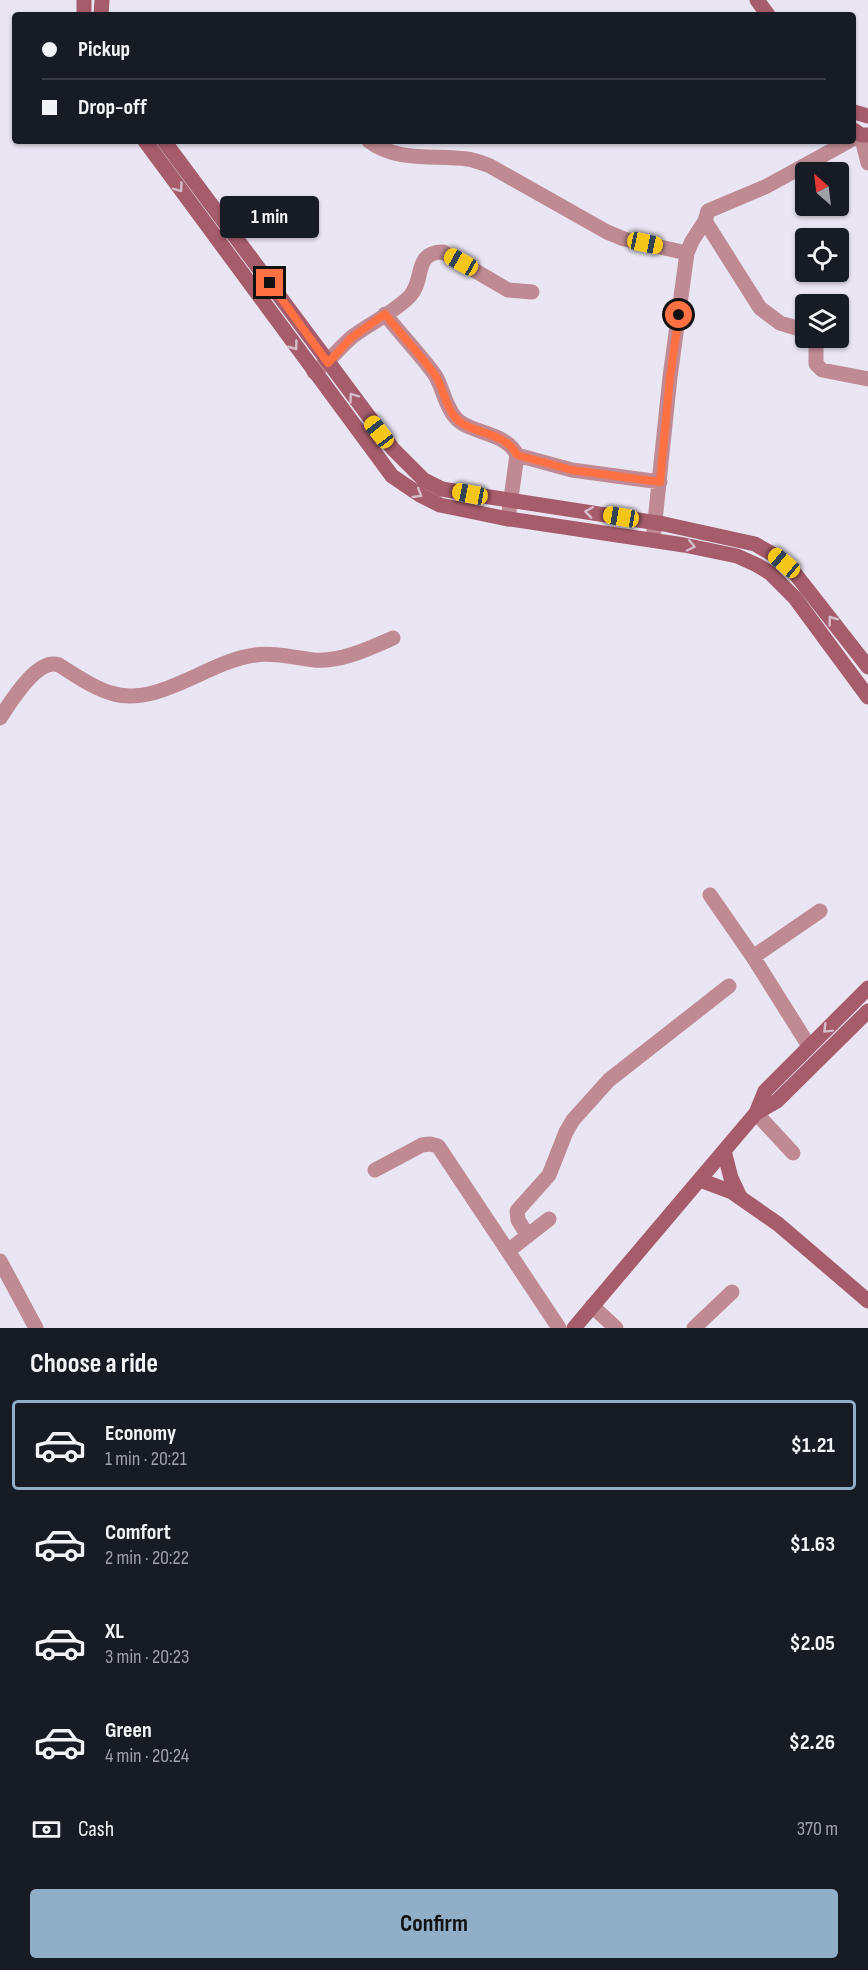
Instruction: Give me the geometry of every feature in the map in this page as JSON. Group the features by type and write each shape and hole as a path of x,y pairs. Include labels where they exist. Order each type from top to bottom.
{"street":[{"path":"857,136 868,163"},
{"path":"147,144 392,476 440,505 508,519 653,540 737,556 770,573 795,598 863,681 868,697"},
{"path":"166,144 393,449 424,480 442,489 656,523 755,544 774,555 793,571 868,667"},
{"path":"372,144 377,148 402,155 469,159 490,166 607,232 624,239 687,253"},
{"path":"653,540 670,377 687,253 708,211 767,186 843,144"},
{"path":"705,221 760,308 780,323 795,328"},
{"path":"314,372 328,363 351,338 410,297 425,258 434,252 443,252 508,290 532,291"},
{"path":"385,314 436,377 455,417 462,423 506,442 515,450 517,455 508,519"},
{"path":"816,348 816,364 822,370 868,379"},
{"path":"517,455 572,470 660,482"},
{"path":"0,718 23,685 48,664 59,665 112,694 145,695 164,690 223,663 257,654 335,660 393,638"},
{"path":"711,895 810,1046"},
{"path":"753,957 820,911"},
{"path":"528,1236 518,1220 517,1211 549,1175 573,1120 609,1080 729,986"},
{"path":"574,1328 756,1113 765,1091 868,988"},
{"path":"756,1113 777,1101 867,1015"},
{"path":"756,1113 793,1154"},
{"path":"375,1170 422,1145 438,1146 559,1328"},
{"path":"724,1151 731,1178 740,1197"},
{"path":"700,1180 740,1197 778,1224 868,1300"},
{"path":"508,1251 549,1219"},
{"path":"0,1261 36,1328"},
{"path":"694,1328 732,1292"},
{"path":"592,1306 616,1328"}],"route":[{"path":"270,283 328,363 351,338 385,314 436,377 455,417 462,423 506,442 517,455 546,464 572,470 660,482 670,377 679,315"}]}
